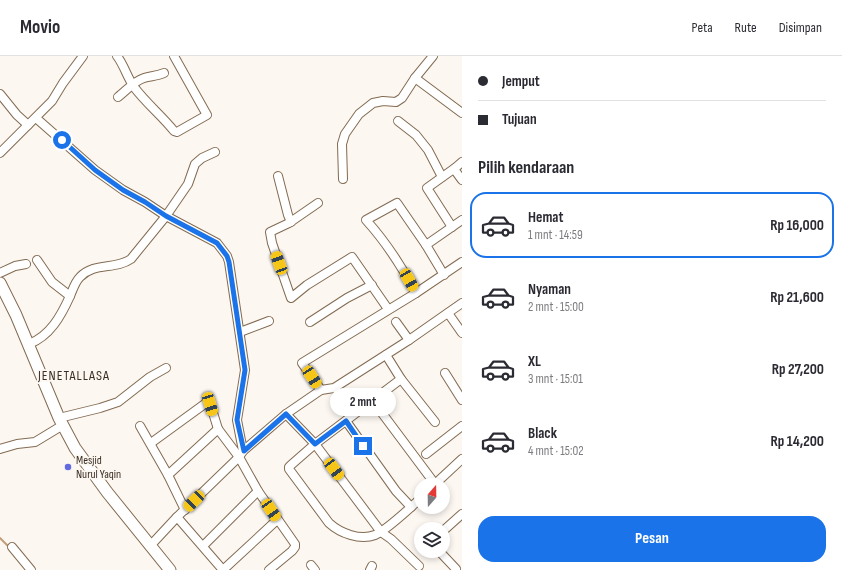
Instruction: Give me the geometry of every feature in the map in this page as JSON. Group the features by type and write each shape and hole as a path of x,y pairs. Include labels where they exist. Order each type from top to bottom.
{"street":[{"path":"0,153 52,101 63,82 83,56"},
{"path":"121,58 132,85 176,132 178,132 206,114 174,56"},
{"path":"343,179 342,144 345,134 359,114 373,103 396,102 402,98 415,78 433,56"},
{"path":"118,98 132,85 144,78 158,76 164,73"},
{"path":"415,78 462,113"},
{"path":"0,94 17,115 28,125"},
{"path":"36,118 95,170 123,190 166,216 217,243 227,256 245,370 237,420 241,454"},
{"path":"398,121 416,135 428,150 442,177"},
{"path":"28,344 44,336 49,330 61,314 78,279 84,272 94,267 126,263 131,259 166,216 188,184 195,164 202,158 215,152"},
{"path":"452,227 427,188 462,162"},
{"path":"455,168 455,171 462,180"},
{"path":"278,176 288,215 292,222"},
{"path":"318,202 292,222 271,231 270,235 291,298 307,285 352,256 388,309"},
{"path":"416,293 398,262 377,232 366,220 397,203 426,245 444,275"},
{"path":"426,245 462,220"},
{"path":"37,260 52,282 70,296"},
{"path":"321,390 302,363 416,293 462,262"},
{"path":"0,273 15,266 26,264"},
{"path":"0,283 16,315 61,422 75,448 170,570"},
{"path":"310,322 347,298 372,285"},
{"path":"150,546 241,454 286,414 321,390 334,388 386,356 462,303"},
{"path":"448,313 462,333"},
{"path":"240,332 269,321"},
{"path":"396,322 409,340"},
{"path":"386,356 401,379 435,422"},
{"path":"0,449 17,444 35,442 61,422 118,402 150,377 166,368"},
{"path":"445,373 462,400"},
{"path":"401,379 315,444 289,466 329,523 337,530 354,536 369,536 381,532 414,504"},
{"path":"373,401 431,478"},
{"path":"151,443 206,403 210,404 218,429 241,454 258,491 295,544 295,547 270,570"},
{"path":"286,414 315,444 381,532 391,539 419,566"},
{"path":"346,421 396,491 411,507"},
{"path":"140,426 151,443 185,510"},
{"path":"426,454 462,426"},
{"path":"168,475 218,429"},
{"path":"441,478 462,459"},
{"path":"203,546 258,491"},
{"path":"450,525 462,514"},
{"path":"177,517 223,570 277,520"},
{"path":"12,547 31,570"},
{"path":"447,558 458,568"}],"waterway":[{"path":"0,538 9,547"}],"place":[{"name":"Mesjid Nurul Yaqin","path":"68,467"}],"district":[{"name":"JENETALLASA","path":"74,375"}],"route":[{"path":"62,140 95,170 123,190 166,216 217,243 227,256 245,370 237,420 244,451 286,414 315,444 346,421 363,446"}]}
